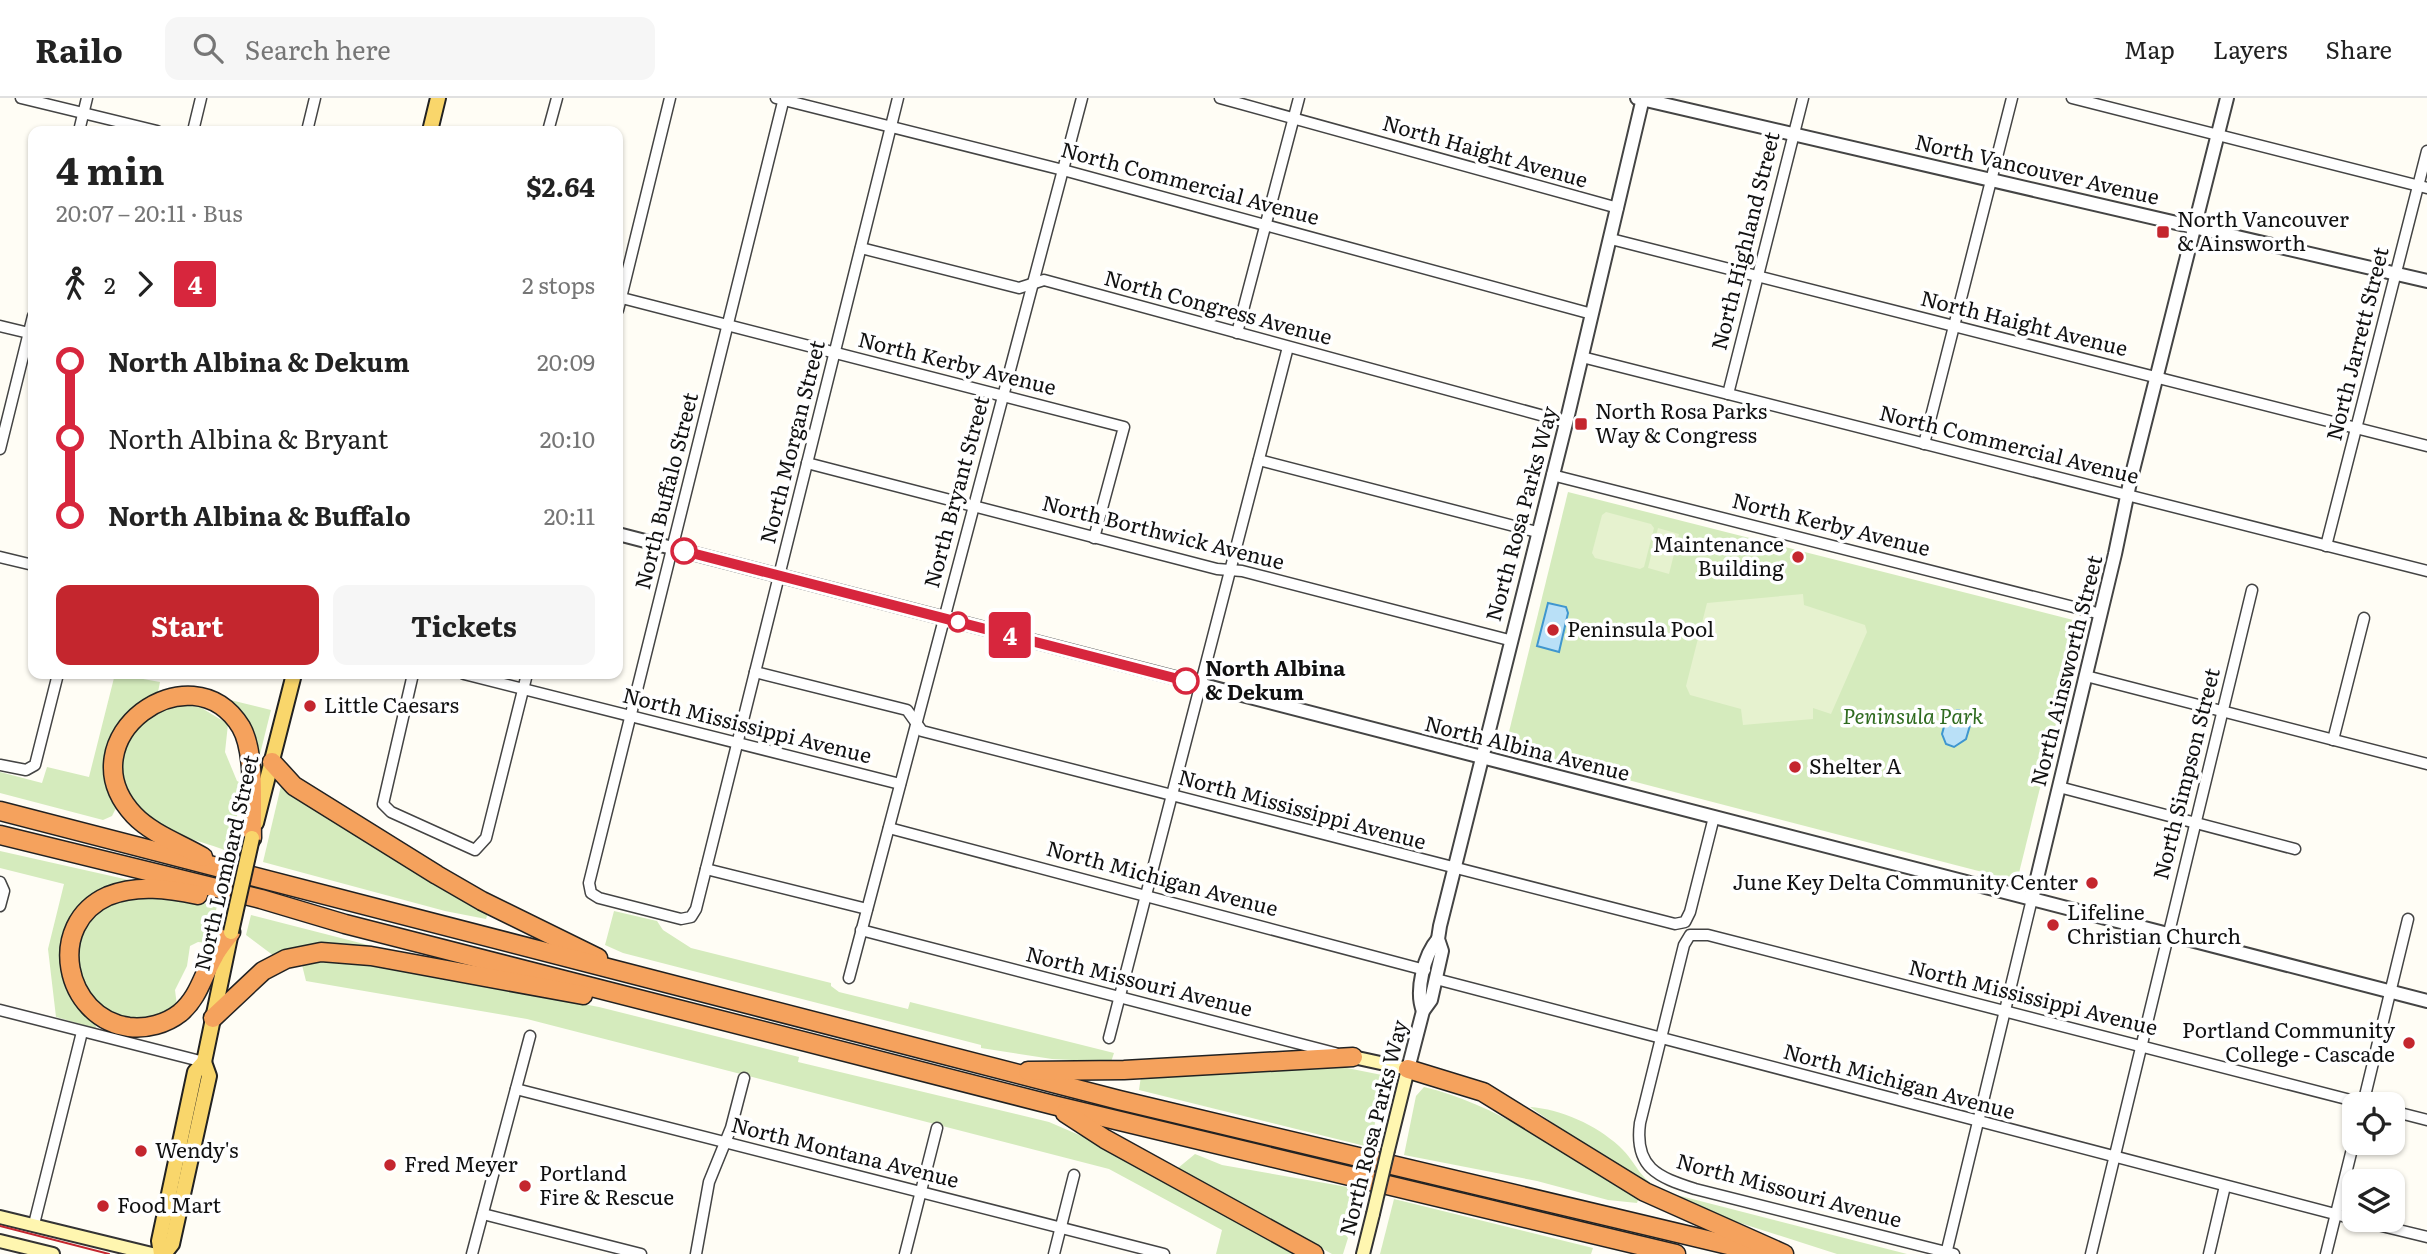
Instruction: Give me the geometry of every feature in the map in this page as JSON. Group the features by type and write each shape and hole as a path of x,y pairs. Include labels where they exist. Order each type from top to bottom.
{"highway":[{"path":"227,870 151,828 134,814 122,797 114,771 114,758 121,735 139,713 153,703 179,696 212,702 231,715 240,726 249,749 253,838"},
{"path":"272,762 294,786 482,901 636,976"},
{"path":"0,811 1007,1071 1766,1254"},
{"path":"0,835 1053,1105 1676,1254"},
{"path":"231,932 212,959 195,996 180,1013 160,1024 138,1028 107,1020 82,1000 72,979 69,953 73,934 85,915 111,895 133,889 157,889 259,909 286,908"},
{"path":"213,1018 269,968 286,959 321,952 371,956 597,998 612,992"},
{"path":"1007,1071 1124,1070 1353,1057"},
{"path":"1408,1069 1483,1092 1645,1192 1784,1254"},
{"path":"1053,1105 1105,1139 1314,1254"}],"main road":[{"path":"430,126 438,98"},
{"name":"North Lombard Street","path":"163,1254 159,1241 195,1072 204,1062 231,932 293,679"},
{"name":"North Missouri Avenue","path":"1353,1057 1408,1069"},
{"name":"North Rosa Parks Way","path":"1363,1254 1408,1069"},
{"path":"0,1217 152,1254"},
{"path":"1,1244 53,1254"}],"street":[{"path":"21,98 137,126"},
{"path":"80,126 87,98"},
{"path":"194,126 201,98"},
{"path":"308,126 315,98"},
{"path":"549,126 557,98"},
{"path":"623,281 670,98"},
{"name":"North Morgan Street","path":"691,917 696,909 898,98"},
{"name":"North Bryant Street","path":"849,978 1082,98"},
{"name":"North Haight Avenue","path":"1220,98 1618,208"},
{"path":"1237,333 1299,98"},
{"name":"North Vancouver Avenue","path":"1641,98 2427,281"},
{"name":"North Rosa Parks Way","path":"1408,1069 1423,1011 1432,1000 1442,951 1438,939 1453,869 1611,239 1641,98"},
{"name":"North Highland Street","path":"1728,394 1802,98"},
{"path":"1924,443 2012,98"},
{"path":"2072,98 2423,187"},
{"name":"North Ainsworth Street","path":"1949,1253 2004,1011 2156,377 2227,98"},
{"name":"North Commercial Avenue","path":"781,99 1063,170 1592,314"},
{"name":"North Buffalo Street","path":"691,917 681,919 591,893 589,883 728,326 781,99"},
{"name":"North Jarrett Street","path":"2326,546 2396,274 2423,187 2427,151"},
{"name":"North Haight Avenue","path":"1611,239 2427,446"},
{"name":"North Congress Avenue","path":"861,248 1019,288 1044,280 1566,422"},
{"name":"North Kerby Avenue","path":"623,298 1124,427 1094,538"},
{"path":"0,326 28,333"},
{"path":"0,449 28,345"},
{"path":"1109,1038 1288,347"},
{"name":"North Commercial Avenue","path":"1582,357 2427,571"},
{"path":"1259,460 1538,532"},
{"name":"North Borthwick Avenue","path":"807,463 1094,538 1509,640"},
{"name":"North Kerby Avenue","path":"1552,475 2101,614"},
{"name":"North Albina Avenue","path":"623,535 2427,1001"},
{"path":"0,557 28,564"},
{"name":"North Simpson Street","path":"2091,1254 2252,590"},
{"path":"2333,740 2364,618"},
{"name":"North Mississippi Avenue","path":"755,672 907,710 922,731 1660,921 1683,923 1690,912 1714,817"},
{"path":"2086,676 2427,764"},
{"path":"0,765 21,770 30,769 38,759 57,679"},
{"path":"412,679 383,804 391,812 469,850 481,847 486,838 526,679"},
{"name":"North Mississippi Avenue","path":"484,679 900,784"},
{"path":"2059,788 2295,849"},
{"name":"North Michigan Avenue","path":"889,828 1425,970"},
{"path":"706,869 867,909"},
{"path":"0,906 4,891 1,883"},
{"path":"2367,1092 2409,919"},
{"name":"North Missouri Avenue","path":"861,930 1353,1057"},
{"name":"North Mississippi Avenue","path":"1660,1040 1684,945 1689,935 1708,935 2342,1098"},
{"name":"North Rosa Parks Way","path":"1423,1011 1418,998 1430,947 1438,939"},
{"name":"North Michigan Avenue","path":"1436,979 1660,1040 2342,1216"},
{"path":"0,1010 204,1062"},
{"path":"34,1224 82,1032"},
{"path":"472,1254 530,1036"},
{"name":"North Missouri Avenue","path":"1660,1040 1638,1137 1648,1166 1663,1179 1949,1253"},
{"path":"696,1254 709,1182 725,1142 744,1078"},
{"name":"North Montana Avenue","path":"516,1089 1164,1254"},
{"path":"2405,1114 2427,1120"},
{"path":"905,1254 937,1128"},
{"path":"2326,1254 2350,1155"},
{"path":"1054,1254 1074,1175"},
{"path":"2209,1254 2225,1186"},
{"path":"482,1214 641,1254"},
{"name":"North Michigan Avenue","path":"2405,1231 2427,1237"}],"green space":[{"name":"Peninsula Park","path":"1568,492 2081,622 2017,881 1505,748"},
{"path":"1606,512 1651,524 1654,528 1644,567 1640,569 1595,558 1592,553 1602,515"},
{"path":"1658,528 1679,534 1669,574 1648,568"},
{"path":"1803,594 1804,605 1865,625 1867,632 1831,714 1813,708 1813,719 1743,725 1741,709 1690,695 1686,686 1707,603"},
{"path":"114,679 160,682 158,692 128,712 110,741 105,774 116,808 112,816 103,820 0,793 0,772 42,783 47,767 89,777"},
{"path":"222,698 271,710 260,754 245,719"},
{"path":"179,705 200,707 228,724 225,752 237,781 243,784 230,852 173,832 151,821 132,803 126,790 123,763 131,737 152,713"},
{"path":"281,786 488,913 486,919 445,911 263,862"},
{"path":"0,851 129,880 90,897 72,918 66,932 62,960 67,988 73,1001 97,1029 56,1017 48,949 64,884 0,868"},
{"path":"131,896 180,898 217,906 208,943 198,942 190,946 187,966 175,990 177,1006 144,1017 116,1015 95,1002 82,981 77,957 83,933 101,911"},
{"path":"614,911 657,921 663,930 691,948 831,983 839,992 908,1009 910,1002 1114,1053 1111,1062 1052,1059 981,1048 981,1045 623,953 605,945"},
{"path":"251,915 372,946 371,949 334,945 310,946 274,956 246,935"},
{"path":"346,959 599,1007 799,1057 798,1062 1049,1122 1107,1147 1298,1254 1216,1254 1222,1230 1109,1169 527,1019 306,981 301,961"},
{"path":"1327,1064 1382,1075 1384,1087 1369,1147 1139,1090 1141,1076"},
{"path":"1424,1087 1481,1107 1535,1134 1639,1197 1637,1203 1608,1200 1537,1181 1404,1155 1416,1096"},
{"path":"1530,1107 1566,1115 1600,1131 1626,1153 1649,1182 1665,1192 1907,1254 1837,1254 1681,1204 1580,1142"},
{"path":"1195,1154 1222,1165 1359,1189 1354,1213 1343,1222 1341,1228 1348,1238 1343,1254 1332,1254 1178,1168"},
{"path":"1394,1199 1593,1248 1591,1254 1380,1254"}],"water":[{"name":"Peninsula Pool","path":"1548,603 1566,607 1568,613 1559,652 1537,646"},
{"path":"1957,710 1966,712 1971,722 1966,739 1954,747 1946,744 1942,734 1947,716"}],"tram line":[{"path":"0,1226 109,1254"}],"bus line":[{"name":"4","path":"684,551 1186,681"}],"place":[{"name":"North Vancouver & Ainsworth","path":"2163,232"},
{"name":"North Rosa Parks Way & Congress","path":"1581,424"},
{"name":"Maintenance Building","path":"1798,557"},
{"name":"Peninsula Pool","path":"1553,630"},
{"name":"North Albina & Dekum","path":"1186,681"},
{"name":"Little Caesars","path":"310,706"},
{"name":"Shelter A","path":"1795,767"},
{"name":"June Key Delta Community Center","path":"2092,883"},
{"name":"Lifeline Christian Church","path":"2053,925"},
{"name":"Portland Community College - Cascade","path":"2409,1043"},
{"name":"Wendy's","path":"141,1151"},
{"name":"Fred Meyer","path":"390,1165"},
{"name":"Portland Fire & Rescue","path":"525,1186"},
{"name":"Food Mart","path":"103,1206"}]}
